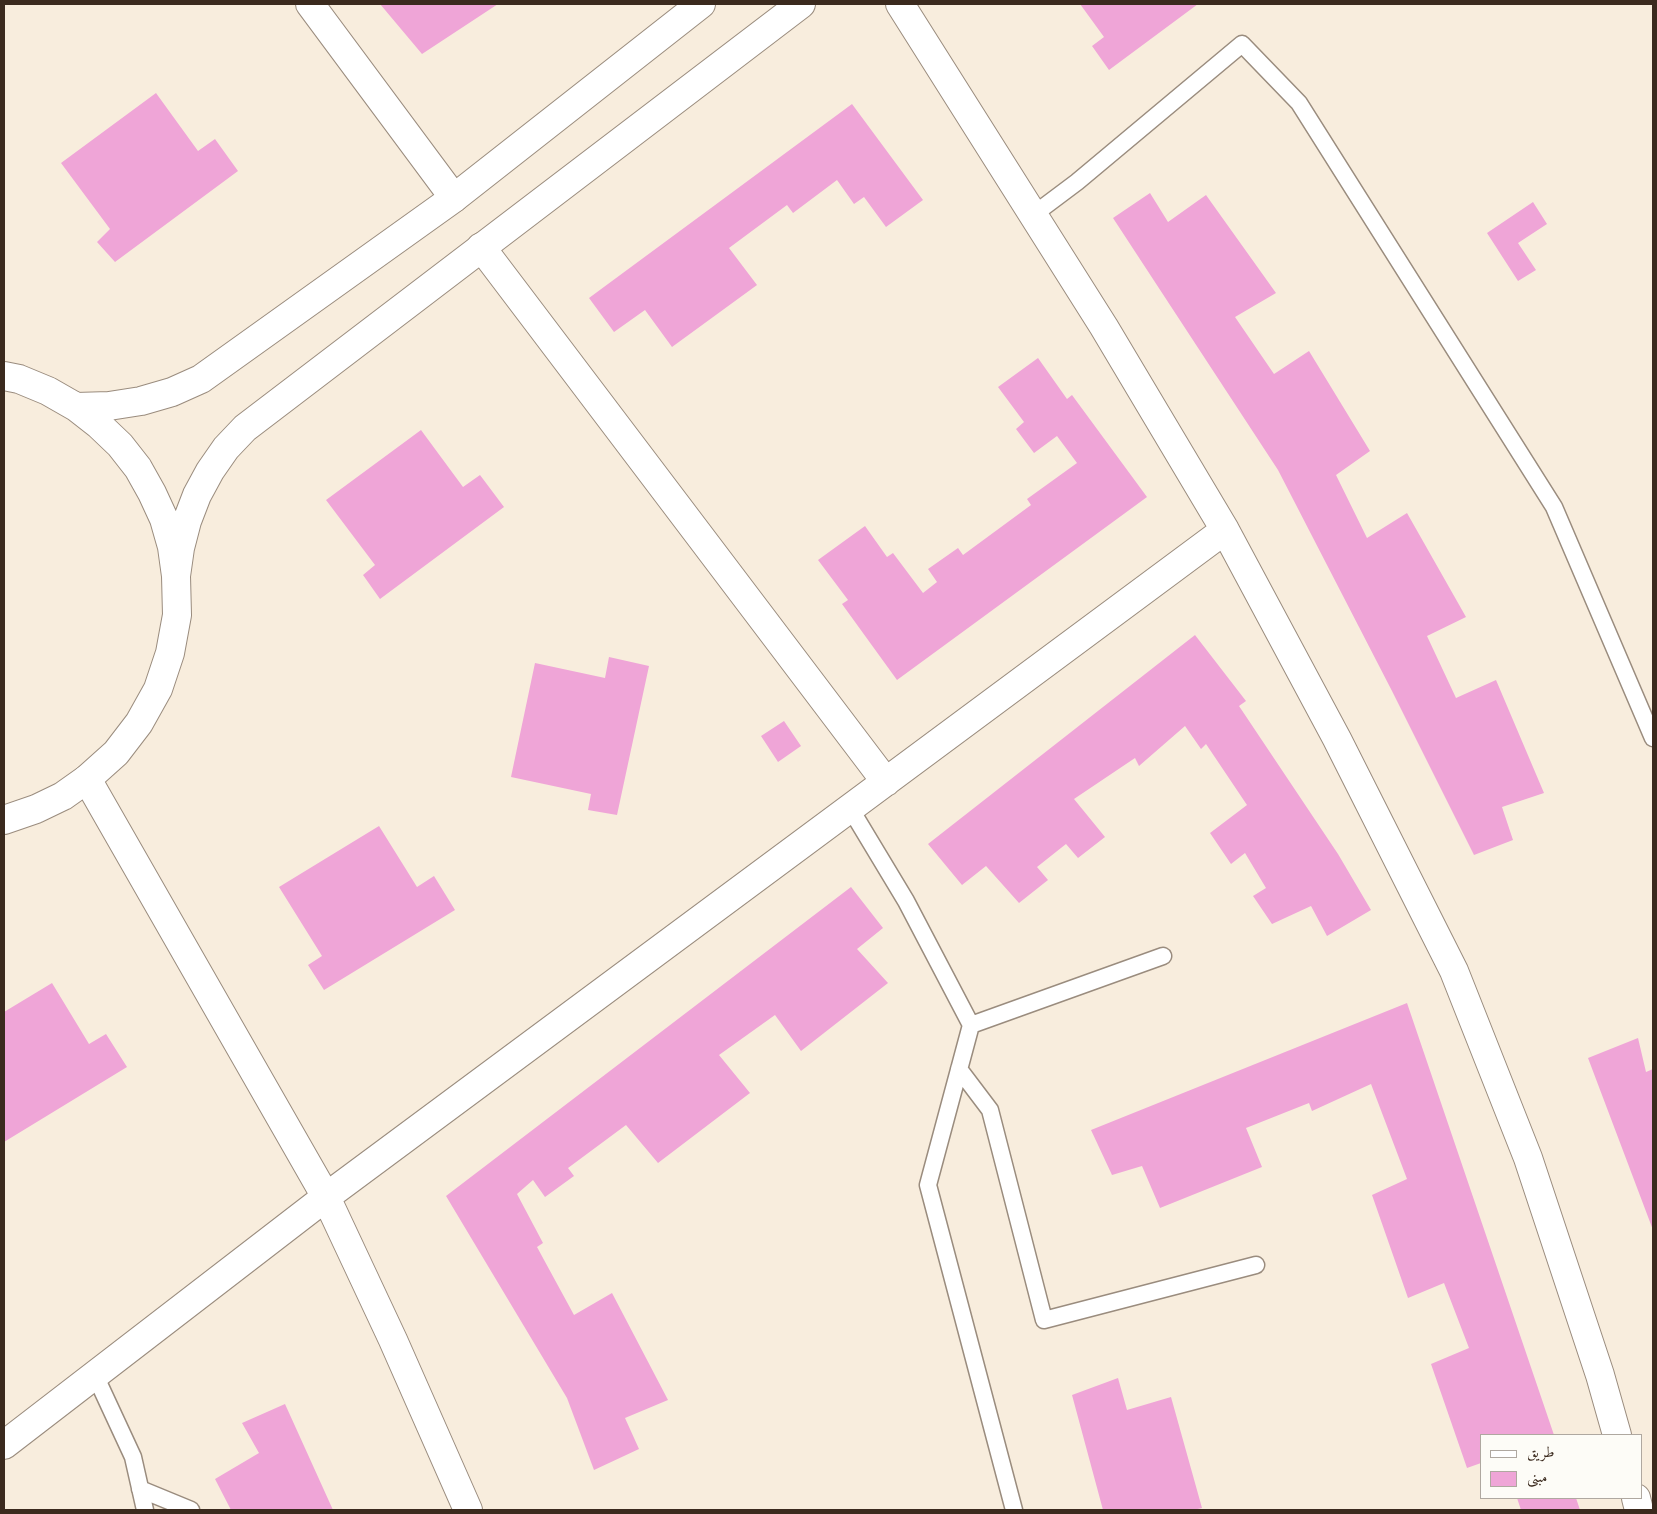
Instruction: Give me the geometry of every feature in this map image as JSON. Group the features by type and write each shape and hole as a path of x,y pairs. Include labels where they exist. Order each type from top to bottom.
{"street":[{"path":"310,4 454,198"},
{"path":"76,407 108,406 141,401 172,392 201,379 454,198 701,4"},
{"path":"176,576 182,539 197,495 210,470 226,448 245,428 801,4"},
{"path":"900,4 1104,327 1225,530 1338,740 1454,971 1528,1158 1600,1375 1617,1434"},
{"path":"481,247 886,782"},
{"path":"4,376 19,379 48,391 76,407 113,438 138,468 164,519 172,547 176,576 177,615 170,653 158,689 140,723 116,753 87,779 63,796 36,809 4,820"},
{"path":"4,1445 326,1197 1225,530"},
{"path":"87,779 326,1197 468,1510"}],"lane":[{"path":"1034,215 1077,182 1242,44 1300,103 1554,507 1653,738"},
{"path":"850,808 906,901 971,1025 928,1185 1014,1510"},
{"path":"971,1025 1163,956"},
{"path":"960,1069 990,1110 1044,1320 1256,1265"},
{"path":"95,1375 133,1457 144,1510"},
{"path":"140,1490 191,1510"}],"building":[{"path":"380,4 498,4 422,54"},
{"path":"1080,4 1198,4 1109,70 1092,46 1104,37"},
{"path":"156,93 198,151 215,139 238,171 115,262 97,242 110,229 61,163"},
{"path":"852,104 923,200 886,227 864,197 854,204 837,180 793,213 787,205 729,248 757,285 672,347 645,310 614,332 589,298"},
{"path":"1150,193 1168,222 1206,195 1276,293 1235,317 1274,374 1309,351 1370,451 1336,475 1367,538 1407,513 1466,617 1427,636 1456,698 1496,680 1544,793 1502,807 1513,840 1474,855 1278,470 1113,218"},
{"path":"1533,202 1547,224 1518,243 1536,270 1518,281 1487,233"},
{"path":"1038,358 1067,399 1072,395 1147,497 897,680 842,604 848,600 818,560 865,526 887,557 893,553 923,593 937,582 928,569 958,548 963,555 1031,505 1027,499 1077,463 1057,436 1034,453 1016,429 1024,422 998,387"},
{"path":"421,430 463,487 480,475 504,507 380,599 363,575 375,565 326,500"},
{"path":"1195,635 1246,701 1239,706 1338,854 1371,910 1327,936 1311,906 1272,924 1253,896 1266,888 1245,853 1231,864 1210,833 1247,805 1206,744 1201,749 1185,726 1139,766 1135,758 1074,799 1105,837 1078,858 1066,844 1037,867 1048,880 1019,903 986,866 962,885 928,844"},
{"path":"609,657 649,666 617,815 588,810 591,794 511,777 535,663 605,678"},
{"path":"784,721 801,746 778,762 761,736"},
{"path":"379,826 417,887 434,876 455,910 324,990 308,965 322,956 279,887"},
{"path":"851,887 883,928 857,949 888,983 801,1051 775,1015 719,1055 750,1093 658,1163 626,1125 568,1168 574,1176 545,1197 533,1180 517,1194 543,1243 537,1247 574,1315 612,1293 668,1400 625,1418 639,1449 594,1470 567,1398 446,1196"},
{"path":"52,983 89,1044 106,1034 127,1067 4,1142 4,1012"},
{"path":"1407,1003 1554,1434 1480,1434 1480,1463 1467,1468 1431,1364 1469,1348 1444,1283 1408,1298 1372,1195 1407,1179 1371,1084 1312,1111 1309,1103 1246,1128 1262,1167 1160,1208 1142,1166 1112,1175 1091,1130"},
{"path":"1638,1038 1646,1072 1653,1069 1653,1230 1588,1058"},
{"path":"1118,1378 1127,1410 1171,1397 1202,1508 1193,1510 1103,1510 1072,1395"},
{"path":"285,1404 333,1510 231,1510 215,1479 259,1453 242,1423"},
{"path":"1517,1499 1576,1499 1580,1510 1521,1510"}]}
